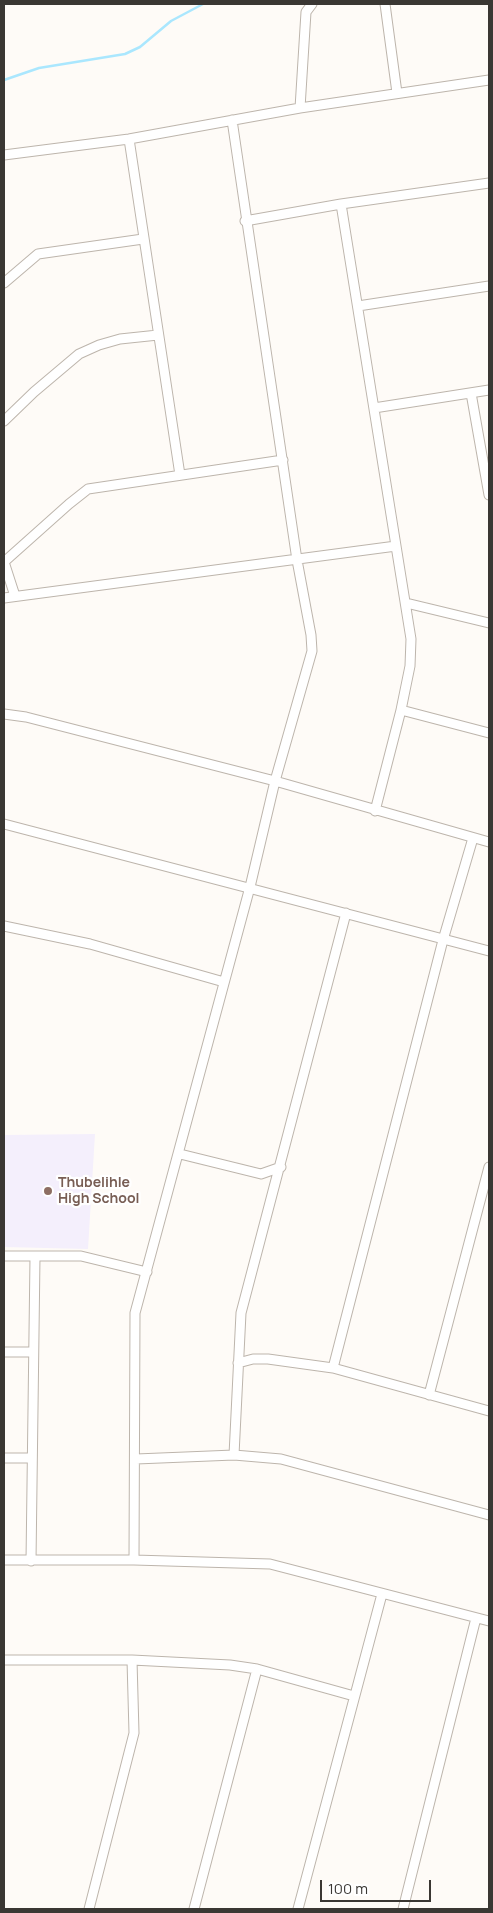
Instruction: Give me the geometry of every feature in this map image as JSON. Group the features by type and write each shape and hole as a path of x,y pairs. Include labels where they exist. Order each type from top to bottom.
{"street":[{"path":"300,108 306,17 312,4"},
{"path":"385,4 397,94"},
{"path":"4,155 129,140 300,108 489,80"},
{"path":"134,1560 136,1459 134,1325 250,887 274,781 312,651 245,221 232,120"},
{"path":"129,140 142,239 180,475"},
{"path":"245,221 341,204 489,183"},
{"path":"341,204 406,603 410,639 410,666 401,710 374,811"},
{"path":"4,283 38,254 142,239"},
{"path":"358,306 489,286"},
{"path":"4,421 34,392 79,354 99,345 120,339 158,335"},
{"path":"374,408 489,390"},
{"path":"471,393 489,495"},
{"path":"15,596 4,562 82,493 98,486 283,460"},
{"path":"4,598 396,546"},
{"path":"406,603 489,624"},
{"path":"401,710 489,733"},
{"path":"4,714 35,720 274,781 374,811 489,842"},
{"path":"4,824 489,951"},
{"path":"333,1368 443,940 473,838"},
{"path":"234,1455 241,1313 281,1167 346,913"},
{"path":"4,926 90,944 224,982"},
{"path":"180,1154 261,1174 281,1167"},
{"path":"429,1395 489,1167"},
{"path":"4,1256 96,1258 147,1272"},
{"path":"31,1561 32,1352 35,1256"},
{"path":"4,1352 32,1352"},
{"path":"238,1363 253,1359 268,1359 333,1368 489,1411"},
{"path":"136,1459 234,1455 281,1459 489,1515"},
{"path":"4,1458 32,1458"},
{"path":"4,1560 134,1560 270,1564 489,1622"},
{"path":"298,1909 382,1594"},
{"path":"403,1909 476,1618"},
{"path":"4,1660 132,1660 257,1669 354,1696"},
{"path":"89,1909 134,1733 132,1660"},
{"path":"194,1909 257,1669"}],"shaded area":[{"name":"Thubelihle High School","path":"95,1134 88,1249 4,1247 4,1135"}],"waterway":[{"path":"4,80 39,68 125,54 140,47 171,21 203,4"}],"place":[{"name":"Thubelihle High School","path":"48,1191"}]}
